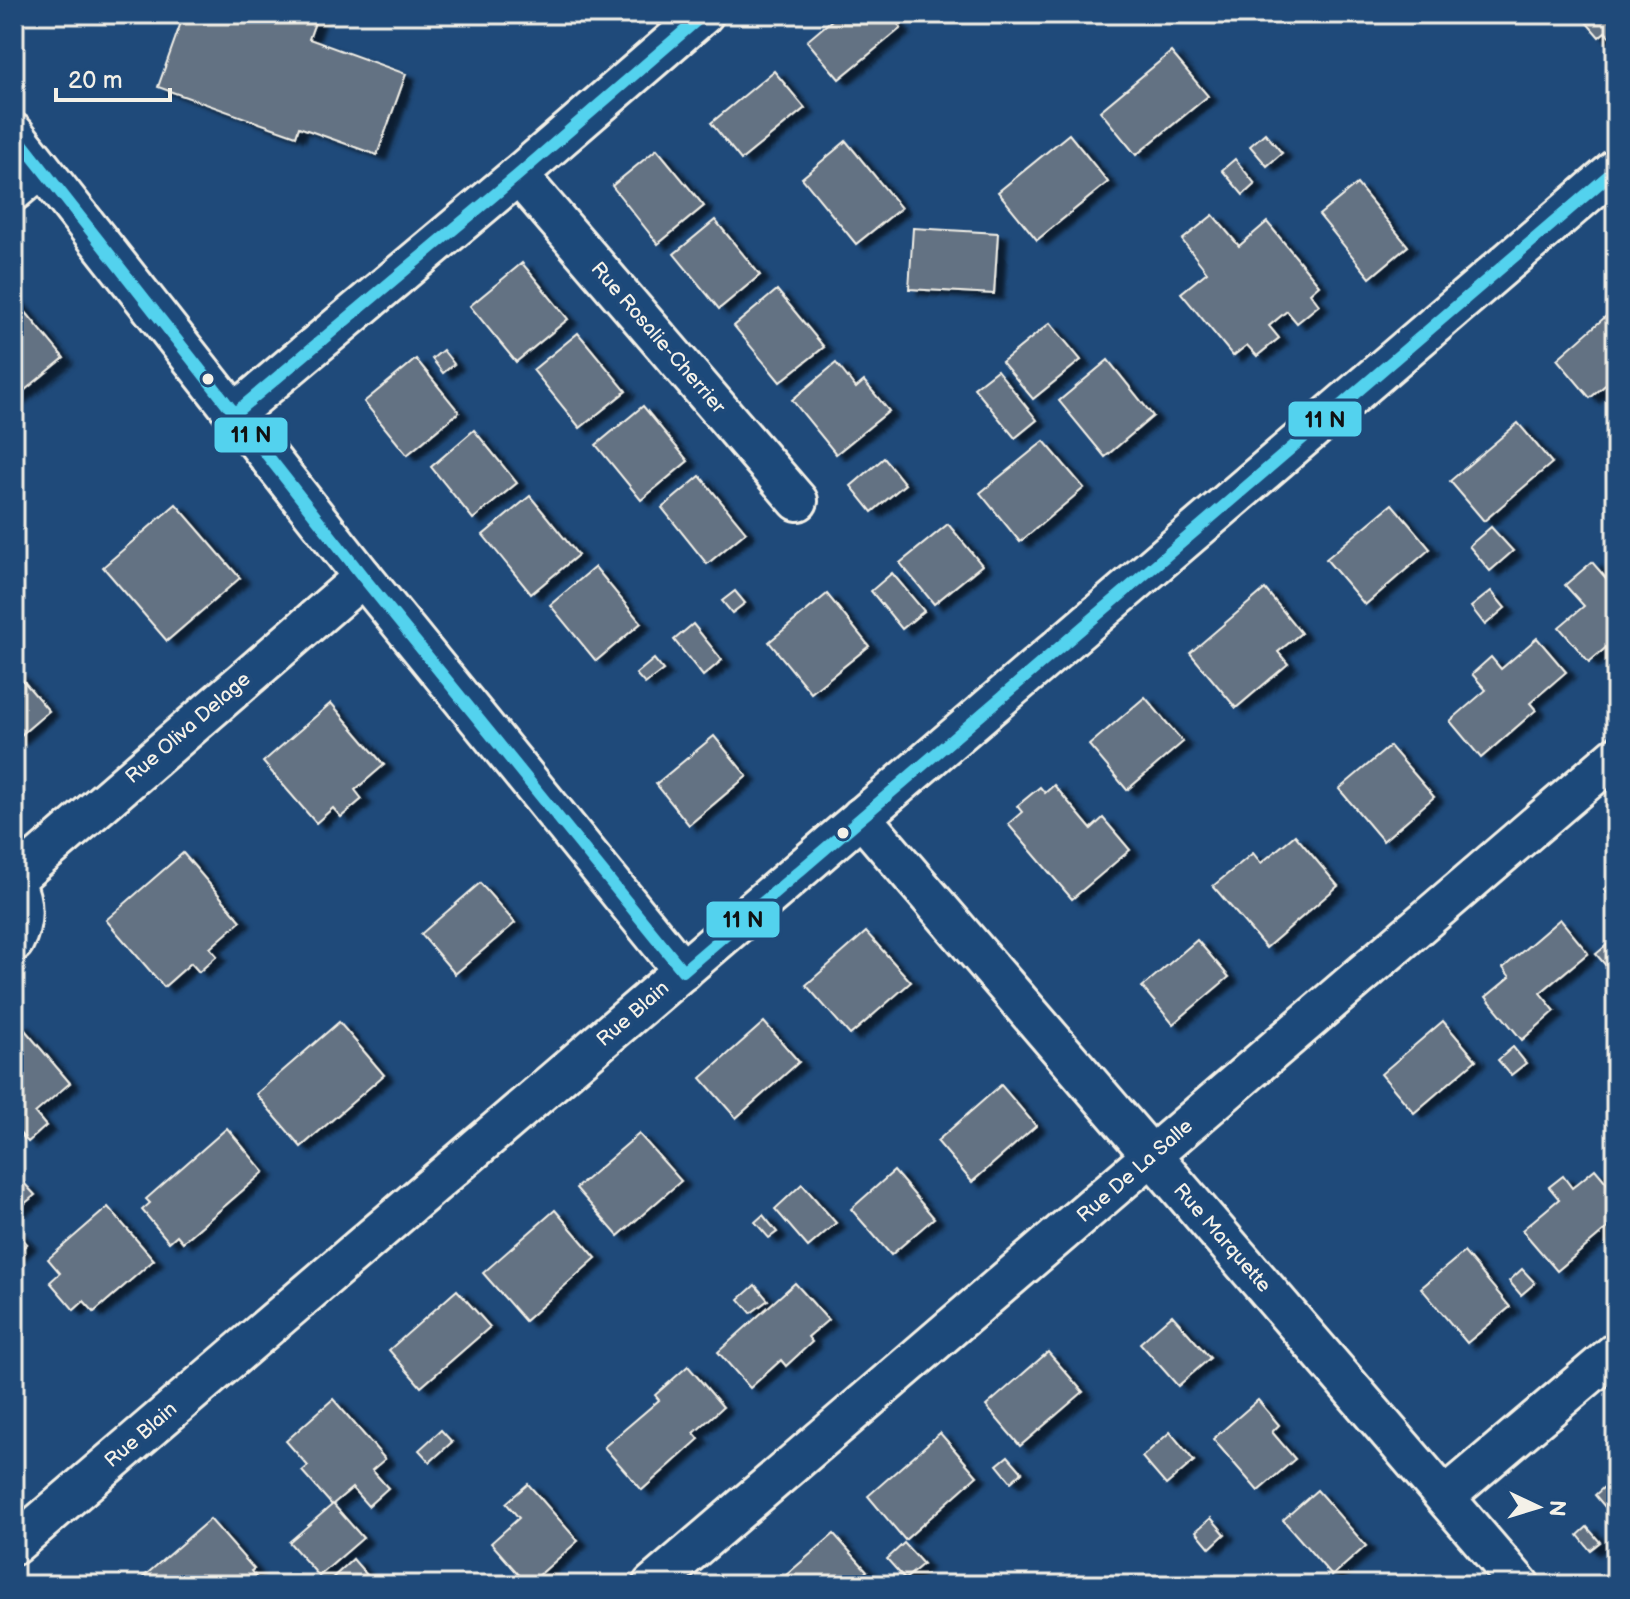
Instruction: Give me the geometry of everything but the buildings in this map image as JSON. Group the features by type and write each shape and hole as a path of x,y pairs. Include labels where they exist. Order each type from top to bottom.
{"street":[{"path":"235,413 704,14"},
{"path":"14,133 28,179 235,413 363,577 683,971"},
{"name":"Rue Blain","path":"14,1545 1616,169"},
{"name":"Rue Rosalie-Cherrier","path":"518,175 798,501"},
{"name":"Rue Oliva Delage","path":"14,942 23,915 21,896 14,880 363,577"},
{"name":"Rue De La Salle","path":"652,1585 1616,756"},
{"name":"Rue Marquette","path":"861,817 1520,1585"},
{"path":"1445,1497 1616,1352"}],"transit line":[{"path":"235,413 704,14"},
{"path":"14,133 363,577 683,971 1616,169"}]}
